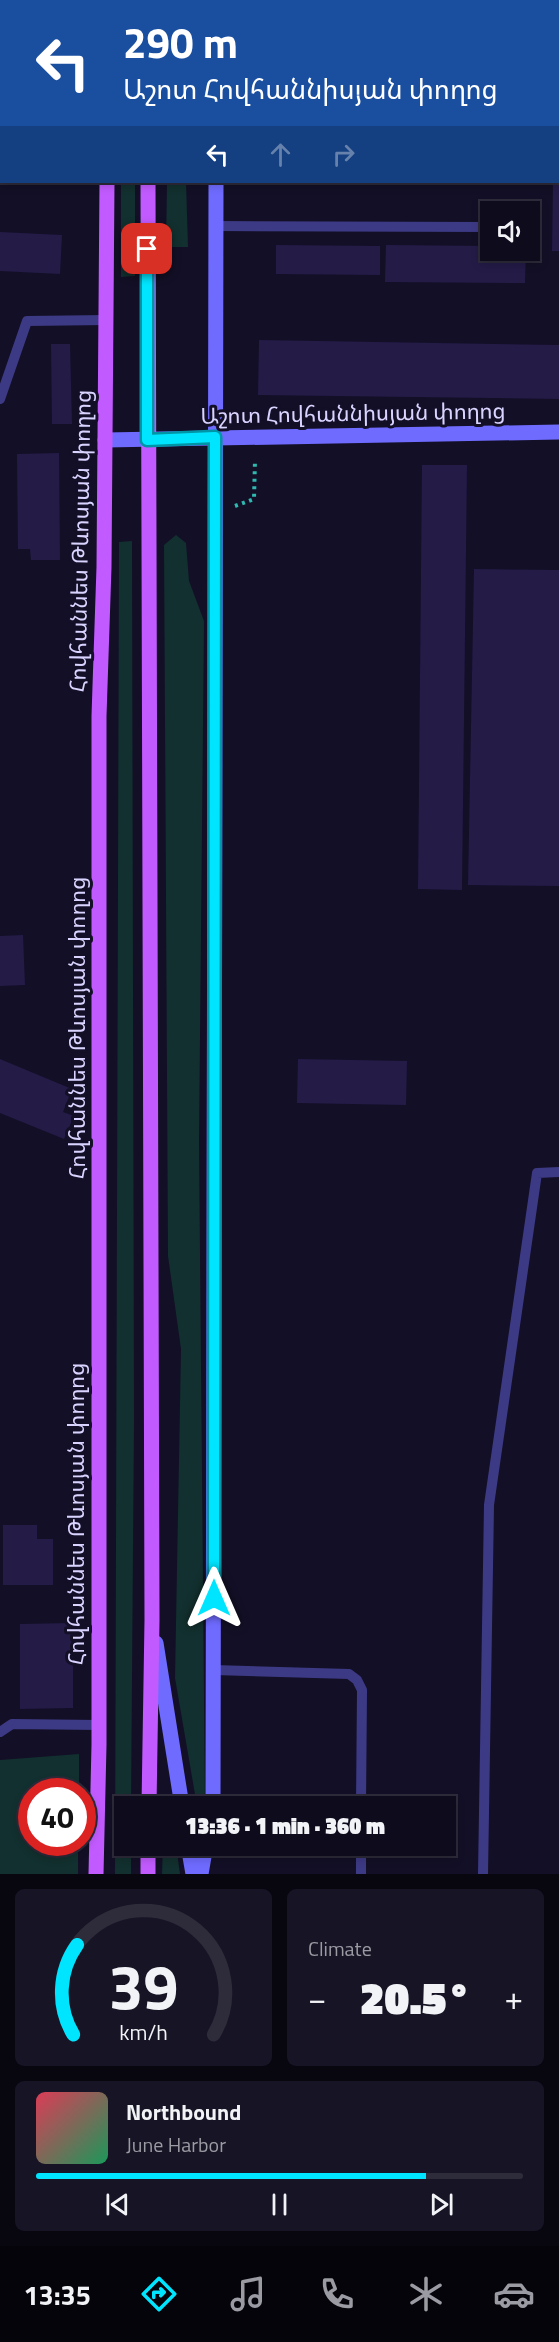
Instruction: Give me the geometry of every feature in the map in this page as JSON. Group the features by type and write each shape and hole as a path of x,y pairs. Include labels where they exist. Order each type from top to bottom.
{"main road":[{"name":"Հովհաննես Թևոսյան փողոց","path":"96,1874 99,1725 99,716 105,440 106,183"},
{"path":"148,183 152,1620 149,1796"},
{"path":"148,1856 148,1874"}],"street":[{"path":"213,1796 216,183"},
{"name":"Աշոտ Հովհաննիսյան փողոց","path":"105,440 559,432"},
{"path":"152,1620 180,1796"},
{"path":"190,1856 192,1874"},
{"path":"201,1874 204,1856"}],"lane":[{"path":"216,226 480,227"},
{"path":"0,399 27,321 106,320"},
{"path":"483,1874 489,1505 537,1173 559,1172"},
{"path":"214,1670 349,1674 357,1680 362,1690 361,1796"},
{"path":"0,1732 6,1724 99,1725"},
{"path":"361,1856 361,1874"}],"path":[{"path":"230,508 254,499 255,460"}],"green space":[{"path":"121,183 135,183 135,276 121,277"},
{"path":"167,183 186,183 188,247 166,247"},
{"path":"176,535 186,543 189,581 204,621 199,1142 205,1796 195,1796 175,1678 181,1349 168,1256 164,545"},
{"path":"132,541 134,1421 131,1796 115,1796 119,542"},
{"path":"79,1754 79,1778 18,1778 18,1856 78,1856 78,1874 0,1874 0,1760"},
{"path":"115,1856 131,1856 131,1874 115,1874"},
{"path":"163,1856 178,1856 180,1874 162,1874"}],"building":[{"path":"553,183 559,183 559,251 552,251"},
{"path":"0,232 62,235 60,274 0,271"},
{"path":"276,245 380,246 380,275 276,274"},
{"path":"386,245 480,246 480,261 526,261 525,283 385,282"},
{"path":"259,340 559,345 559,399 258,395"},
{"path":"51,344 70,344 72,424 52,424"},
{"path":"59,453 60,560 31,560 30,549 18,549 17,454"},
{"path":"422,465 467,465 462,890 418,889"},
{"path":"474,569 559,570 559,886 468,885"},
{"path":"23,935 25,985 0,986 0,936"},
{"path":"0,1059 72,1089 63,1112 74,1116 64,1139 0,1113"},
{"path":"298,1059 407,1061 406,1105 297,1103"},
{"path":"3,1525 37,1525 37,1539 53,1539 53,1585 3,1585"},
{"path":"73,1623 73,1708 20,1709 20,1624"}],"route":[{"path":"147,249 147,440 215,437 214,1598"}]}
